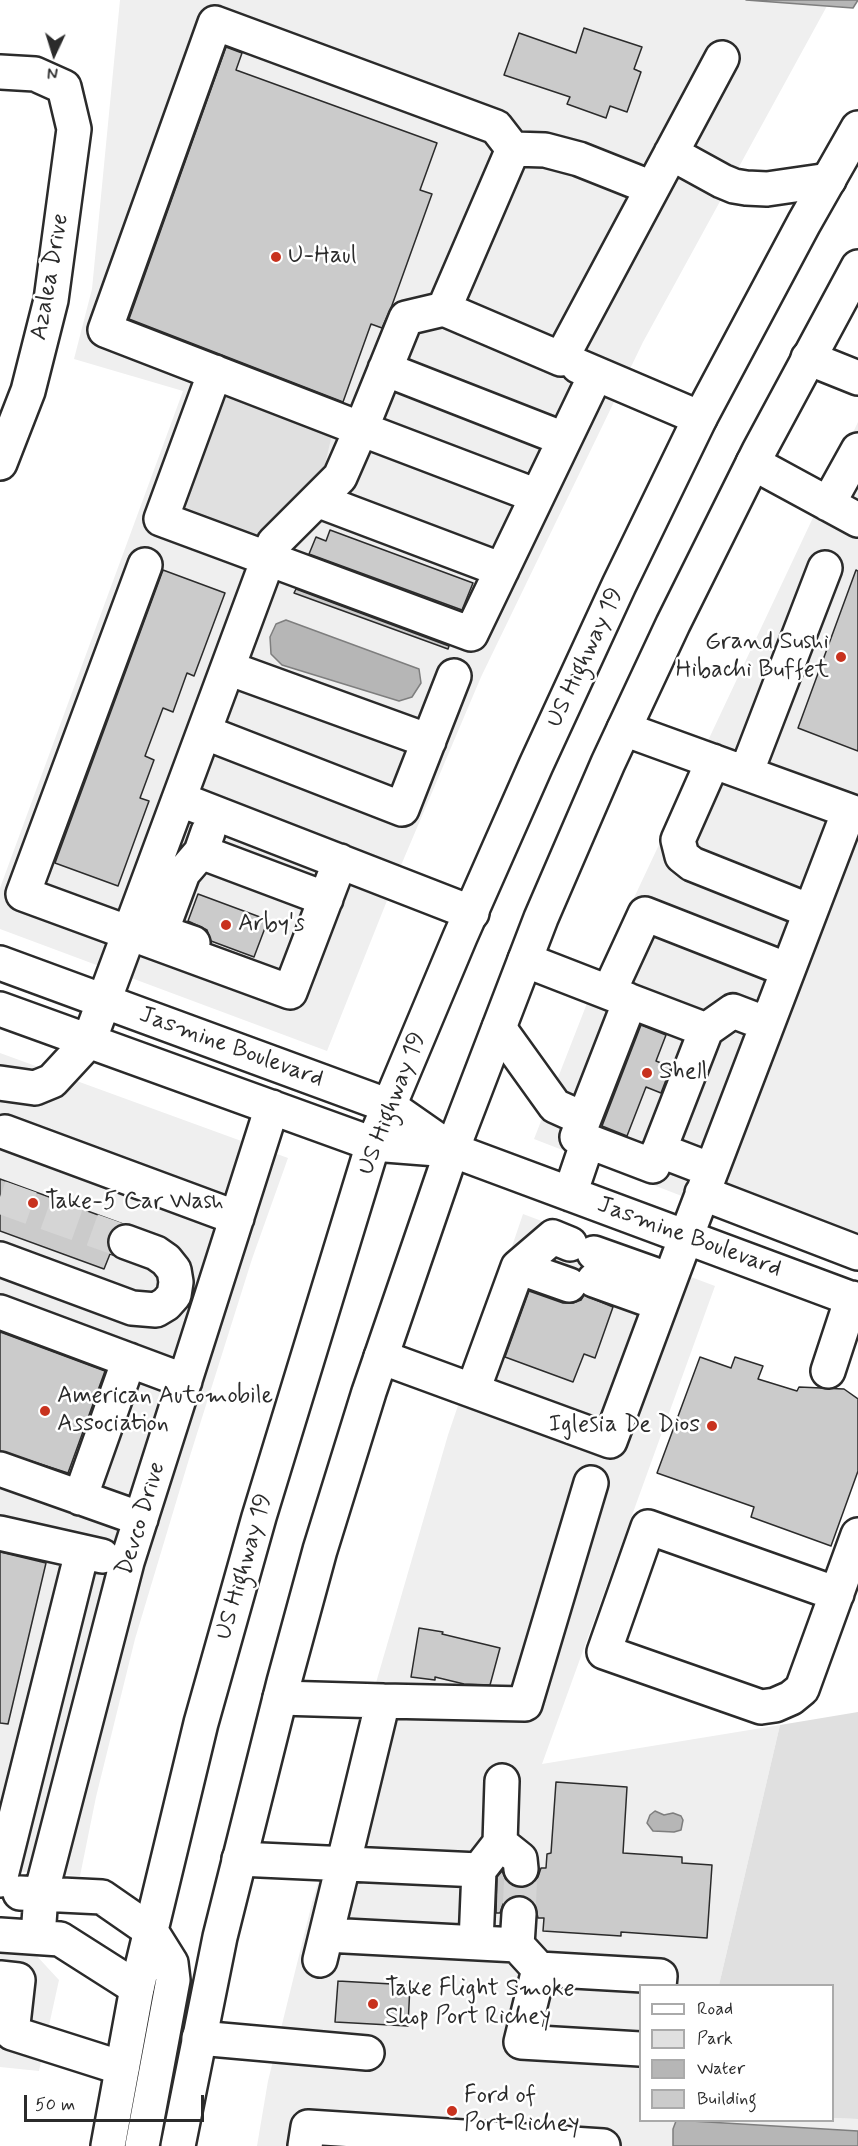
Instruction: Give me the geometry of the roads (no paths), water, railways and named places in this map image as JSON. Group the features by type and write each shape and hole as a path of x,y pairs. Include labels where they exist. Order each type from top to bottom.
{"main road":[{"path":"513,149 496,127 215,22 105,330 537,496"},
{"path":"561,358 722,58"},
{"name":"Azalea Drive","path":"0,72 35,74 64,87 74,129 51,300 28,391 0,463"},
{"name":"US Highway 19","path":"108,2146 137,1988 204,1711 259,1517 374,1144 536,765 619,585 700,418 858,128"},
{"path":"513,149 545,150 568,156 652,188"},
{"path":"444,309 513,149"},
{"path":"671,153 734,186 767,189 828,180"},
{"path":"178,2146 220,1937 320,1550 381,1357 452,1150 550,897 624,729 753,464 858,267"},
{"path":"237,1218 3,1133 11,1085 35,1088 52,1081 89,1041 274,543 340,477 406,318 444,309 700,418"},
{"path":"808,358 858,378"},
{"path":"385,369 564,440"},
{"path":"215,372 161,519 471,634 596,374"},
{"path":"828,504 858,450"},
{"path":"753,464 858,520"},
{"path":"317,500 502,570"},
{"path":"145,565 23,894 290,992 340,861"},
{"path":"746,773 825,568"},
{"path":"228,668 429,741"},
{"path":"204,732 402,809 454,676"},
{"path":"381,1357 610,1440 810,911 853,812 624,729"},
{"path":"713,761 678,840 682,856 692,864 810,911"},
{"path":"179,799 472,913"},
{"path":"216,813 201,852 183,873 161,932 294,982"},
{"path":"201,852 326,899"},
{"path":"570,1194 620,997 645,914 788,970"},
{"path":"525,960 706,1030"},
{"name":"Jasmine Boulevard","path":"0,963 389,1106 452,1150 856,1300"},
{"name":"Jasmine Boulevard","path":"0,1009 374,1144 452,1150"},
{"path":"499,1028 555,1106 586,1130 653,1166 706,1030 733,1011 767,1024"},
{"name":"Devco Drive","path":"38,1937 41,1894 127,1562 272,1107"},
{"path":"659,1150 707,1182 858,1253"},
{"path":"0,1259 132,1308 156,1310 174,1295 176,1282 174,1270 156,1253 126,1242"},
{"path":"0,1244 95,1279 132,1308"},
{"path":"473,1390 568,1265 663,1298"},
{"path":"828,1371 856,1300"},
{"path":"0,1312 185,1381"},
{"path":"80,1498 129,1360"},
{"path":"0,1469 141,1520"},
{"path":"280,1698 525,1704 591,1484"},
{"path":"837,1594 648,1527 604,1653 761,1707 775,1705 791,1698 802,1689 837,1594 858,1535"},
{"path":"0,1533 127,1562"},
{"path":"0,1880 82,1552"},
{"path":"383,1701 323,1947 476,1943 518,1929 539,1969 521,2042 639,2049"},
{"path":"476,1943 479,1870 500,1843 502,1781"},
{"path":"13,1828 56,1837"},
{"path":"500,1843 520,1859 521,1869"},
{"path":"239,1859 479,1870"},
{"path":"0,1892 102,1897 151,1931 171,1963 173,1980 142,2146"},
{"path":"0,1935 60,1939 137,1988"},
{"path":"539,1969 660,1976 659,1984"},
{"path":"0,1978 18,1980 12,2033 122,2068"},
{"path":"199,2038 367,2053"},
{"path":"305,2146 308,2127 461,2141 603,2146"}],"water":[{"path":"746,0 858,0 853,8"},
{"path":"286,620 419,669 421,683 412,697 399,701 282,665 271,654 270,637 276,624"},
{"path":"655,1811 664,1815 673,1813 681,1816 683,1820 681,1830 653,1831 647,1823 650,1815"},
{"path":"676,2122 708,2122 858,2131 858,2146 673,2146 673,2129"}],"tunnel":[{"path":"0,1197 126,1242"},
{"path":"519,1914 521,1869"}],"place":[{"name":"U-Haul","path":"276,257"},
{"name":"Grand Sushi Hibachi Buffet","path":"841,657"},
{"name":"Arby's","path":"226,925"},
{"name":"Shell","path":"647,1073"},
{"name":"Take-5 Car Wash","path":"33,1203"},
{"name":"American Automobile Association","path":"45,1411"},
{"name":"Iglesia De Dios","path":"712,1426"},
{"name":"Take Flight Smoke Shop Port Richey","path":"373,2004"},
{"name":"Ford of Port Richey","path":"452,2111"}]}
